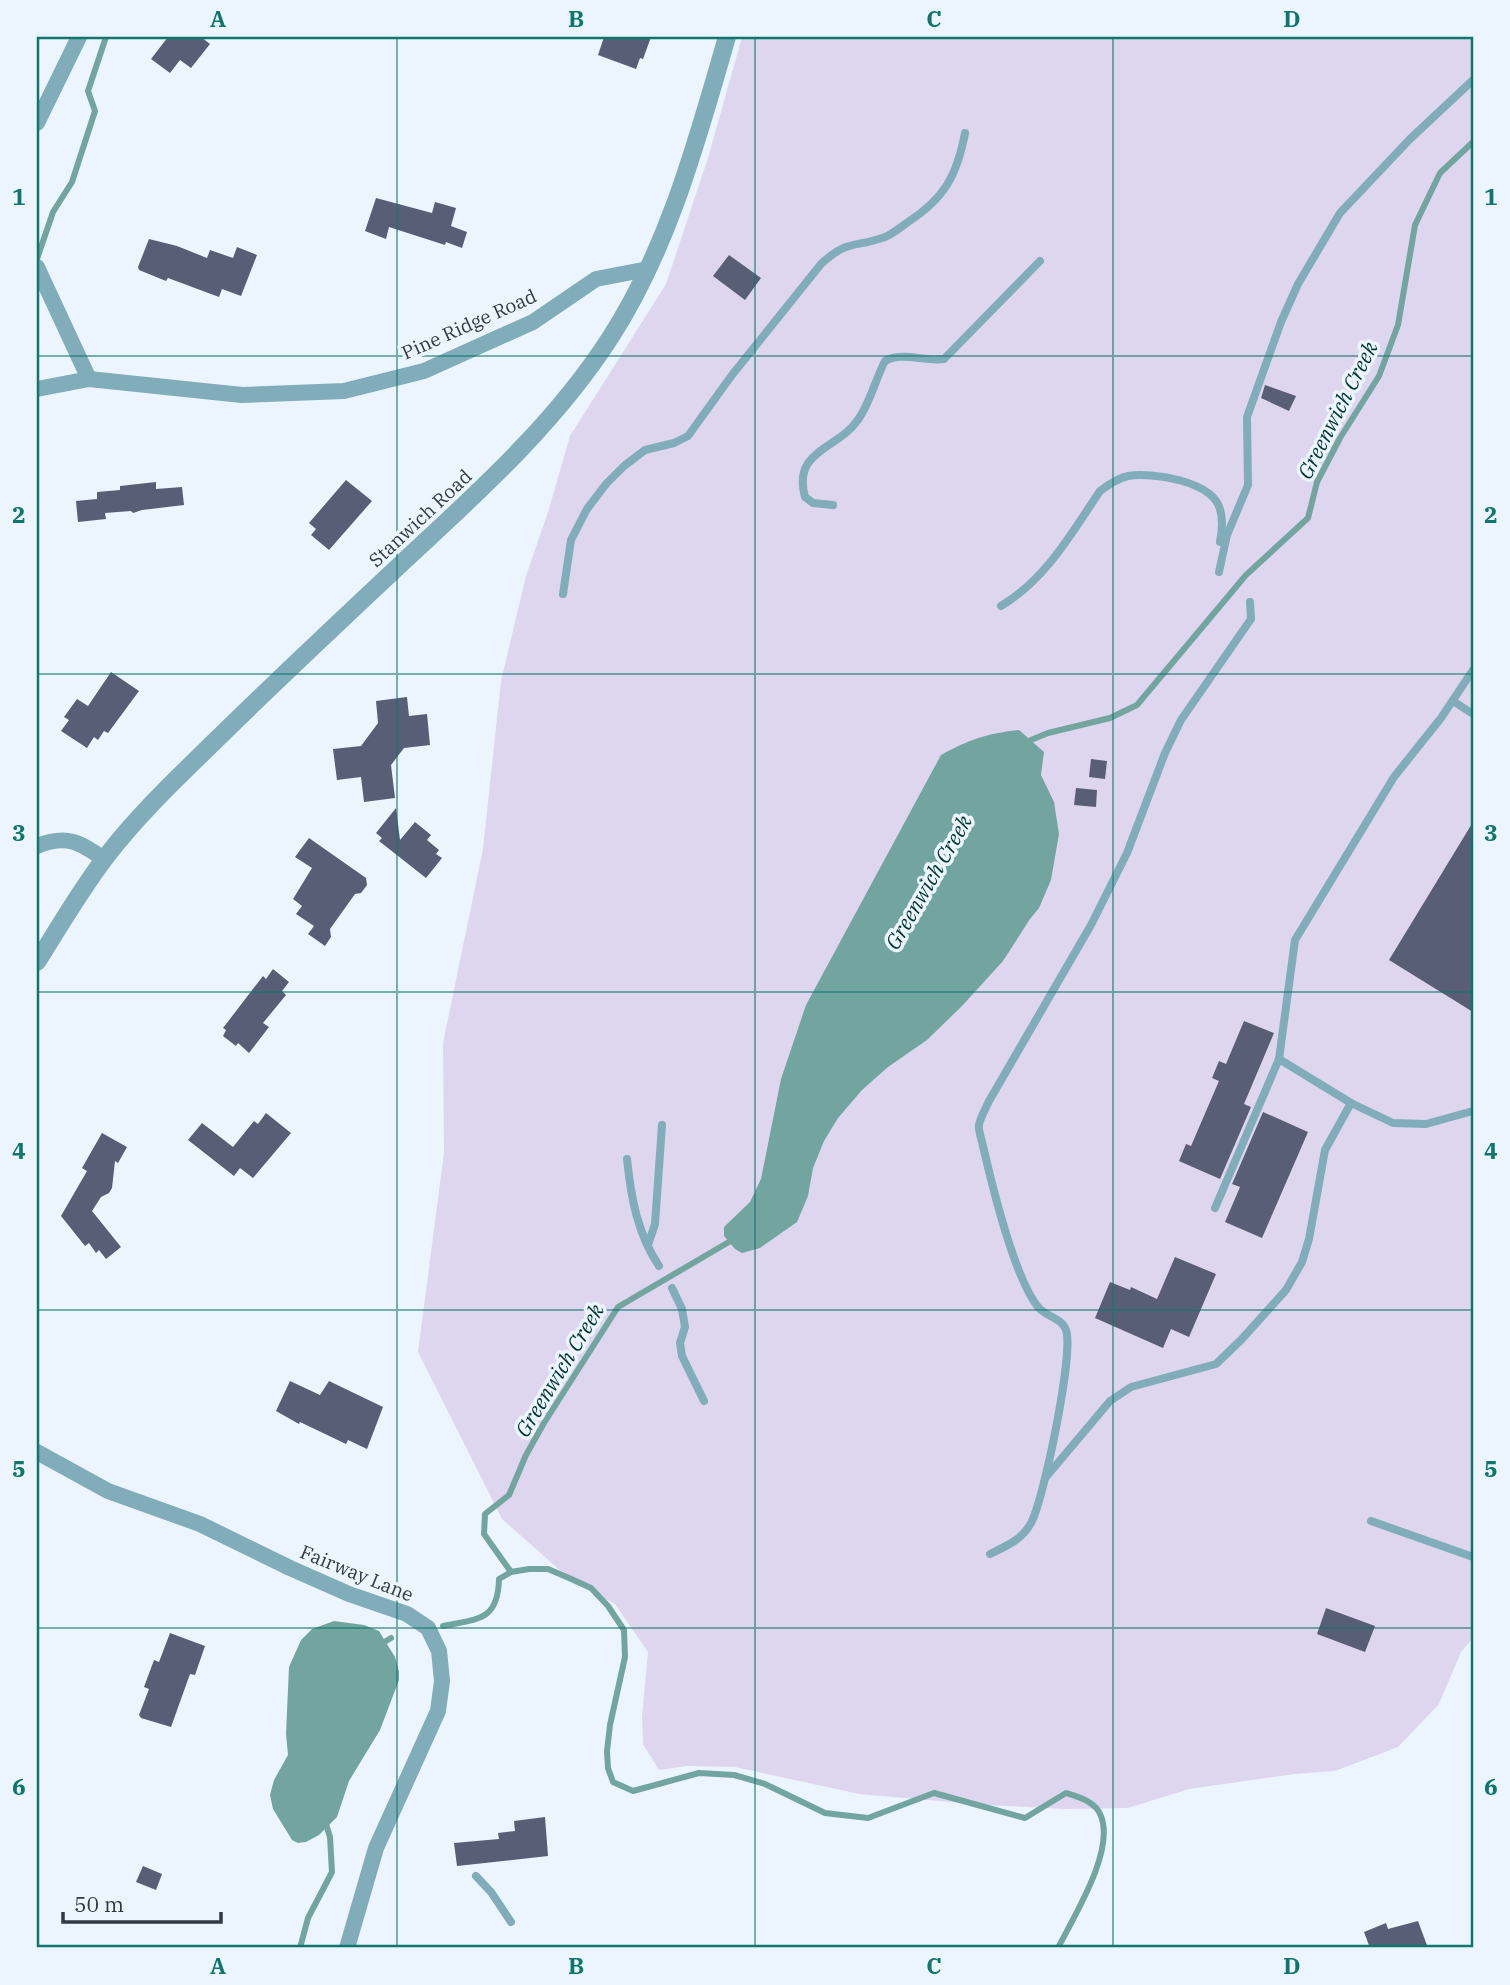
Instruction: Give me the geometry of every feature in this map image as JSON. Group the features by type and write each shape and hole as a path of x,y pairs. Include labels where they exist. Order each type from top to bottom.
{"street":[{"path":"37,123 79,37"},
{"name":"Stanwich Road","path":"37,962 104,859 157,798 275,682 473,498 523,447 603,349 648,269 682,186 727,37"},
{"path":"37,267 89,379"},
{"name":"Pine Ridge Road","path":"37,389 89,379 242,395 344,391 424,371 533,322 596,279 648,269"},
{"path":"37,846 54,839 80,843 104,859"},
{"name":"Fairway Lane","path":"37,1452 108,1492 200,1524 289,1568 349,1594 407,1614 428,1628 439,1651 442,1681 438,1711 376,1848 346,1948"}],"lane":[{"path":"1001,606 1033,583 1048,566 1100,491 1125,477 1168,477 1187,482 1209,494 1220,508 1222,531 1218,553 1219,572 1227,535 1248,485 1247,417 1281,322 1298,284 1340,213 1410,139 1473,80"},
{"path":"563,594 571,540 587,509 606,484 645,450 674,443 688,436 732,375 821,264 833,253 846,246 886,237 920,215 940,197 959,161 965,133"},
{"path":"833,505 813,503 805,497 802,477 817,452 856,423 885,361 891,357 944,359 1040,261"},
{"path":"990,1554 1018,1540 1031,1523 1044,1479 1068,1350 1066,1329 1039,1308 1026,1286 1012,1248 979,1126 989,1101 1091,925 1127,853 1165,753 1181,720 1251,619 1250,602"},
{"path":"1215,1208 1279,1059 1295,940 1394,777 1453,701 1473,670"},
{"path":"1453,701 1473,714"},
{"path":"1279,1059 1351,1103 1393,1123 1426,1124 1473,1111"},
{"path":"1044,1479 1110,1401 1131,1387 1216,1364 1286,1290 1302,1262 1309,1240 1325,1150 1351,1103"},
{"path":"648,1245 655,1224 662,1125"},
{"path":"626,1159 631,1200 639,1225 659,1266"},
{"path":"672,1289 684,1318 685,1327 680,1343 682,1356 704,1401"},
{"path":"1371,1521 1473,1557"},
{"path":"476,1876 491,1892 511,1922"}],"shaded area":[{"path":"742,37 1473,37 1473,1638 1461,1652 1439,1704 1398,1747 1335,1771 1189,1789 1128,1808 1067,1809 859,1794 735,1767 686,1766 659,1770 643,1744 642,1717 648,1652 615,1604 572,1581 502,1519 418,1352 444,1153 443,1043 483,849 501,681 526,576 570,436 666,284 708,158"}],"water":[{"path":"1019,730 1044,752 1041,775 1054,802 1059,834 1051,880 1039,908 1003,961 962,1006 927,1040 888,1067 862,1090 838,1118 824,1141 813,1168 808,1196 797,1222 760,1248 742,1253 724,1236 724,1227 750,1202 761,1179 781,1079 806,1005 941,755 979,738"},
{"path":"334,1621 364,1625 379,1631 395,1657 399,1680 380,1730 349,1781 337,1817 319,1835 298,1843 292,1840 273,1809 270,1795 274,1780 288,1755 286,1734 289,1667 301,1640 312,1629"}],"building":[{"path":"168,37 201,37 210,44 191,68 180,60 170,73 151,59"},
{"path":"604,37 651,37 636,69 598,55"},
{"path":"376,198 432,213 435,202 456,208 451,226 467,232 462,248 389,227 386,239 365,231"},
{"path":"149,239 207,258 210,250 233,258 237,247 257,255 241,296 222,289 219,297 139,270"},
{"path":"729,255 761,278 745,300 713,276"},
{"path":"1265,385 1296,396 1289,411 1261,398"},
{"path":"346,480 372,501 329,550 311,535 316,529 309,523"},
{"path":"156,482 156,489 182,487 184,505 133,513 105,513 106,519 78,522 76,501 97,499 97,492 120,490 120,486"},
{"path":"111,672 139,691 108,733 104,731 98,740 94,737 87,748 61,731 69,720 64,717 77,699 88,706"},
{"path":"407,697 409,716 427,714 430,745 404,748 391,765 395,798 364,802 361,777 337,780 333,749 361,746 378,723 376,701"},
{"path":"1091,759 1107,761 1105,779 1089,777"},
{"path":"1076,788 1097,790 1096,807 1074,805"},
{"path":"396,808 400,840 415,822 431,835 427,840 439,850 436,854 442,858 426,878 379,841 382,838 376,833"},
{"path":"1473,822 1473,1012 1389,960"},
{"path":"309,838 366,878 367,885 361,893 355,894 330,929 331,937 325,946 308,934 314,926 296,914 302,906 293,899 312,868 295,857"},
{"path":"273,969 289,982 282,991 286,995 263,1023 269,1027 249,1053 238,1043 236,1046 223,1036 226,1030 223,1028 263,976 266,979"},
{"path":"1244,1021 1274,1033 1244,1104 1251,1107 1220,1179 1179,1161 1186,1144 1191,1146 1219,1081 1212,1078 1219,1061 1226,1064"},
{"path":"1263,1112 1308,1132 1262,1238 1225,1222 1240,1187 1232,1184"},
{"path":"266,1113 291,1133 253,1178 240,1168 234,1176 188,1140 202,1123 233,1147 254,1121 258,1124"},
{"path":"102,1133 127,1147 118,1163 115,1161 112,1188 101,1197 92,1211 121,1247 106,1259 99,1250 96,1253 89,1243 85,1246 61,1216 87,1171 82,1168"},
{"path":"1175,1257 1216,1274 1189,1337 1171,1329 1163,1348 1095,1318 1110,1282 1130,1290 1131,1287 1157,1299"},
{"path":"290,1381 320,1395 329,1381 383,1407 367,1449 348,1440 346,1444 276,1411"},
{"path":"1326,1608 1375,1626 1365,1652 1317,1634"},
{"path":"170,1633 205,1646 195,1675 190,1674 171,1727 141,1718 139,1715 149,1689 144,1687 154,1660 159,1662"},
{"path":"545,1817 548,1856 457,1866 454,1843 499,1839 498,1833 515,1831 514,1821"},
{"path":"143,1866 162,1874 156,1890 136,1882"},
{"path":"1418,1921 1428,1948 1370,1948 1364,1932 1386,1923 1388,1929"}],"waterway":[{"path":"37,259 53,212 72,182 95,111 88,91 106,37"},
{"name":"Greenwich Creek","path":"1027,746 1031,740 1048,733 1110,718 1137,705 1246,575 1308,518 1317,482 1340,438 1379,376 1398,325 1415,225 1440,173 1473,142"},
{"name":"Greenwich Creek","path":"511,1572 484,1534 485,1514 509,1495 526,1455 544,1423 618,1307 734,1239"},
{"path":"443,1626 484,1616 495,1603 499,1579 511,1572 548,1569 591,1588 608,1606 624,1630 625,1657 607,1751 608,1768 613,1782 633,1791 699,1773 734,1775 765,1784 825,1813 868,1818 934,1793 1025,1818 1066,1793 1086,1801 1095,1807 1101,1816 1104,1830 1102,1847 1091,1883 1058,1948"},
{"name":"Greenwich Creek","path":"378,1646 391,1638"},
{"name":"Greenwich Creek","path":"300,1948 308,1918 332,1872 330,1837 325,1821"}]}
